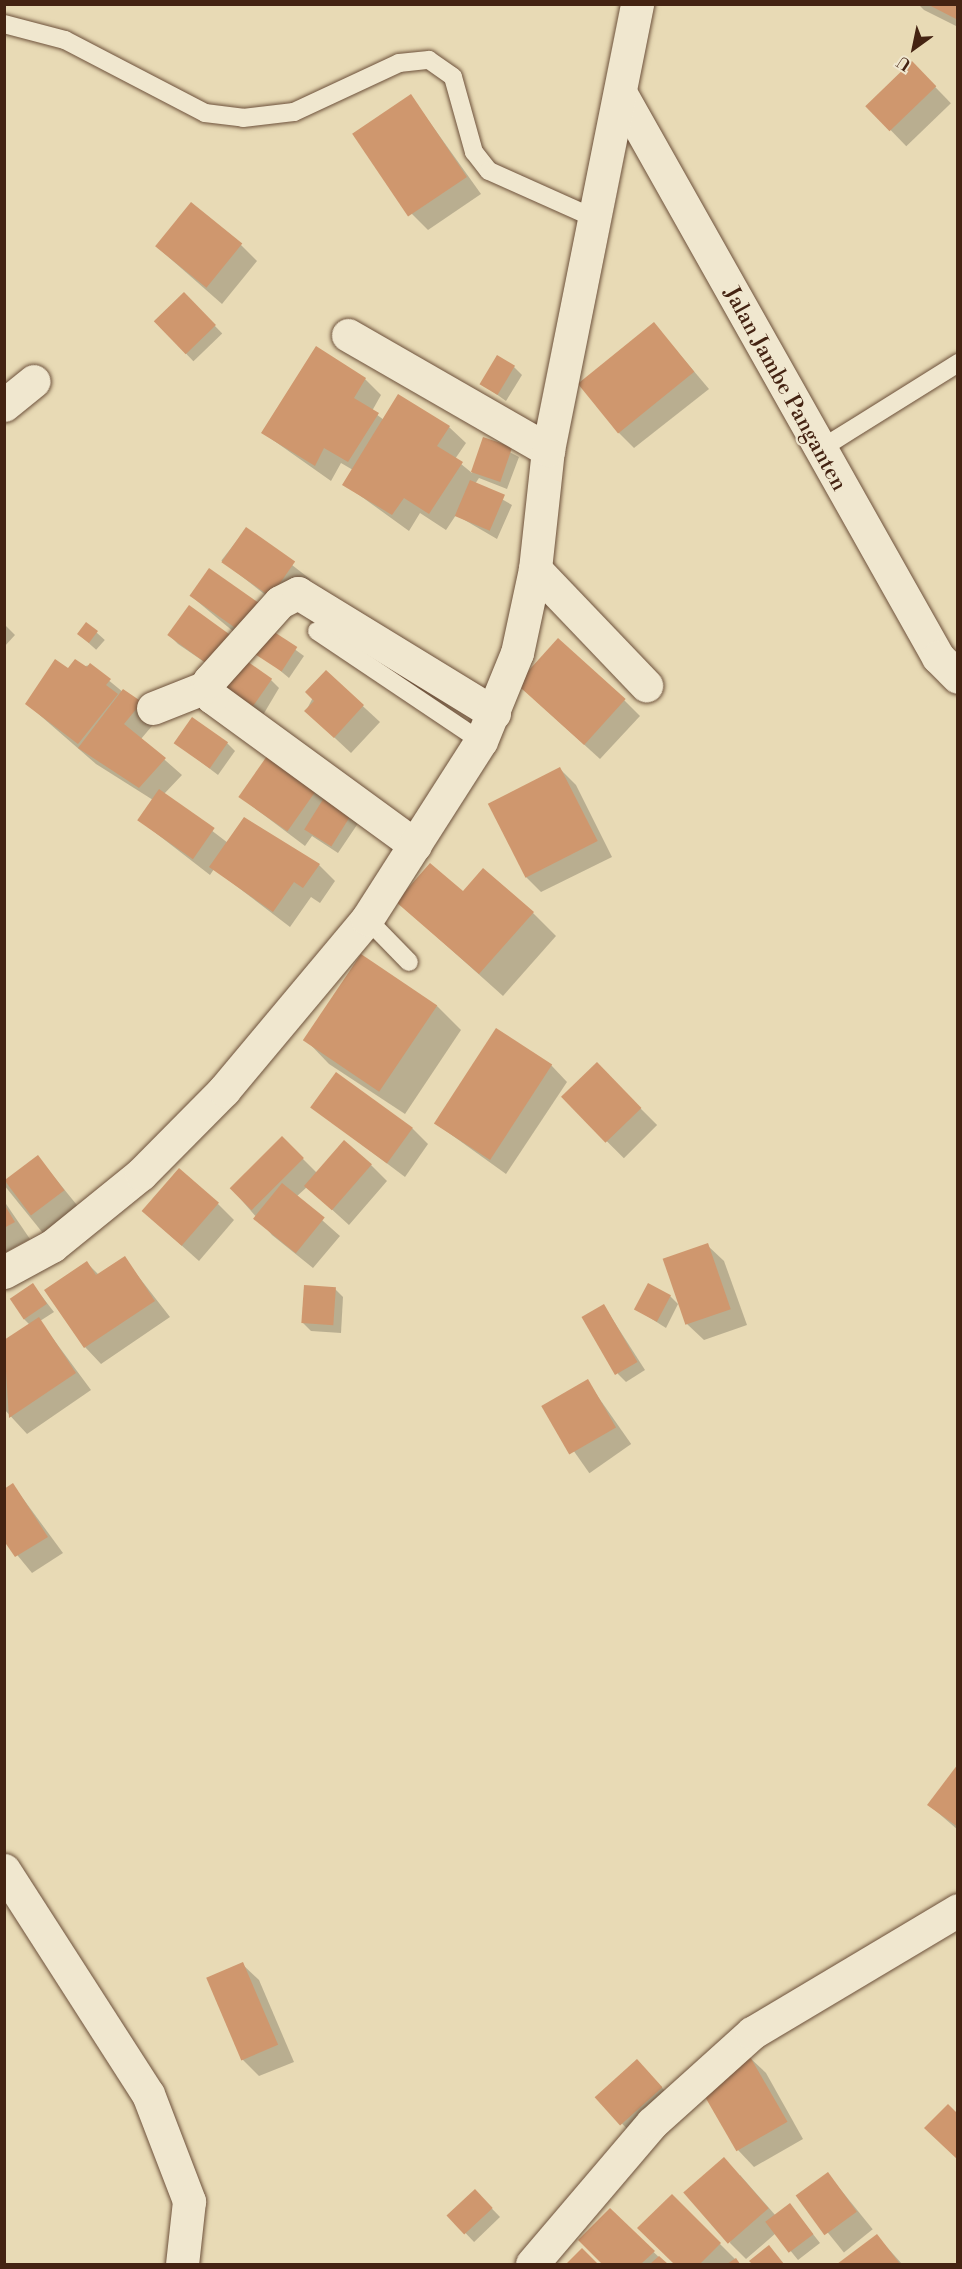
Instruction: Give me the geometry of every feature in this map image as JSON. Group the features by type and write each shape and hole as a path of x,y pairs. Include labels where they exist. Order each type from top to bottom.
{"street":[{"path":"4,1272 52,1246 141,1174 224,1090 367,919 488,727 517,653 536,568 548,450 621,94 637,4"},
{"name":"Jalan Jambe Panganten","path":"621,94 819,450 938,657 957,677"},
{"path":"348,335 548,450"},
{"path":"4,405 34,381"},
{"path":"536,568 646,685"},
{"path":"153,708 206,687 280,602 298,593 488,727"},
{"path":"206,687 415,845"},
{"path":"4,1870 148,2094 189,2202 182,2265"},
{"path":"532,2265 652,2123 752,2033 957,1910"}],"lane":[{"path":"4,24 65,39 205,113 243,118 294,112 399,63 418,57 429,60 453,77 474,152 489,171 594,218"},
{"path":"819,450 957,363"},
{"path":"316,631 488,727"},
{"path":"367,919 409,962"}],"building":[{"path":"927,4 958,4 958,20"},
{"path":"912,61 936,86 890,131 865,106"},
{"path":"411,94 467,177 408,217 352,134"},
{"path":"191,202 242,244 206,288 155,246"},
{"path":"184,292 216,325 186,354 154,321"},
{"path":"654,322 694,372 618,433 578,384"},
{"path":"316,346 366,378 354,398 379,413 348,462 324,448 315,466 261,433"},
{"path":"497,355 515,366 497,395 479,384"},
{"path":"398,394 450,426 437,446 463,462 429,514 404,498 392,515 342,485"},
{"path":"483,437 512,447 500,482 471,472"},
{"path":"470,480 505,495 490,531 455,516"},
{"path":"246,527 295,561 270,597 221,562"},
{"path":"209,568 258,602 239,630 189,596"},
{"path":"189,605 231,636 209,665 167,635"},
{"path":"86,622 98,631 89,643 77,634"},
{"path":"268,628 297,647 282,671 252,652"},
{"path":"558,638 626,699 584,745 517,684"},
{"path":"241,657 272,679 251,709 220,687"},
{"path":"55,659 68,668 75,659 87,667 90,663 111,679 106,685 118,694 78,744 25,704"},
{"path":"326,670 364,705 334,738 304,711 314,701 305,692"},
{"path":"123,689 142,702 124,724 166,758 139,788 78,748"},
{"path":"192,717 228,742 210,768 174,743"},
{"path":"267,756 316,790 287,831 238,797"},
{"path":"560,767 598,841 526,878 488,804"},
{"path":"159,789 215,828 193,859 137,820"},
{"path":"327,793 354,810 331,846 304,829"},
{"path":"244,817 320,864 303,888 294,882 273,912 209,867"},
{"path":"430,863 463,891 483,868 534,912 479,974 396,902"},
{"path":"361,954 437,1005 379,1092 303,1040"},
{"path":"496,1028 552,1064 490,1160 434,1124"},
{"path":"597,1062 641,1108 605,1143 561,1097"},
{"path":"336,1072 413,1128 387,1163 310,1108"},
{"path":"282,1136 304,1158 252,1210 230,1188"},
{"path":"344,1140 372,1164 332,1210 304,1186"},
{"path":"38,1155 64,1190 31,1215 4,1180"},
{"path":"179,1168 219,1203 182,1246 142,1211"},
{"path":"282,1183 325,1218 296,1253 253,1219"},
{"path":"4,1204 15,1222 4,1228"},
{"path":"708,1243 731,1309 685,1325 663,1259"},
{"path":"125,1256 155,1301 84,1348 44,1290 87,1261 96,1275"},
{"path":"33,1283 47,1304 24,1319 10,1299"},
{"path":"648,1283 671,1295 657,1322 634,1309"},
{"path":"304,1285 336,1287 333,1325 301,1323"},
{"path":"604,1304 638,1362 615,1375 581,1317"},
{"path":"39,1317 76,1373 9,1418 4,1340"},
{"path":"588,1379 616,1427 569,1454 541,1406"},
{"path":"13,1483 48,1537 15,1557 4,1541 4,1489"},
{"path":"958,1764 958,1827 927,1805"},
{"path":"243,1962 278,2045 241,2060 206,1978"},
{"path":"749,2055 788,2122 736,2151 698,2084"},
{"path":"637,2059 662,2087 620,2125 595,2097"},
{"path":"948,2104 958,2114 958,2160 924,2128"},
{"path":"724,2157 769,2208 728,2244 683,2192"},
{"path":"828,2172 857,2212 824,2235 796,2196"},
{"path":"475,2189 493,2208 464,2235 446,2216"},
{"path":"672,2194 721,2243 700,2264 674,2264 637,2228"},
{"path":"790,2203 813,2234 789,2253 765,2222"},
{"path":"610,2208 655,2251 641,2264 602,2264 578,2240"},
{"path":"877,2234 900,2264 837,2264"},
{"path":"769,2245 784,2264 752,2264 749,2261"},
{"path":"582,2248 598,2264 566,2264"},
{"path":"659,2256 668,2264 650,2264"},
{"path":"736,2258 740,2264 727,2264"}]}
